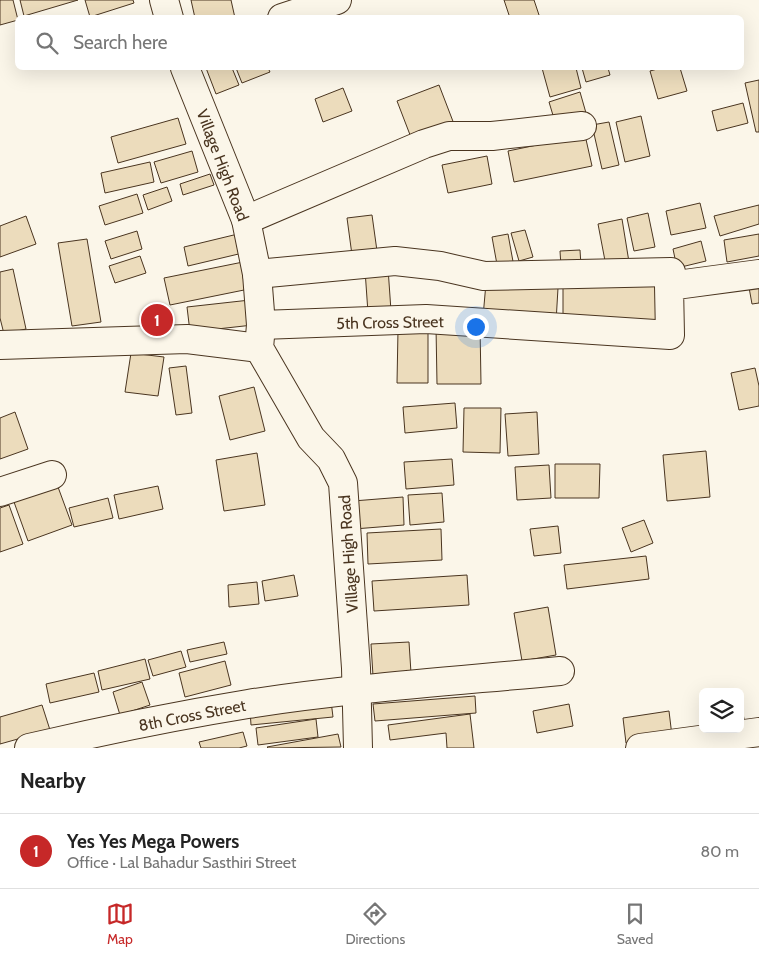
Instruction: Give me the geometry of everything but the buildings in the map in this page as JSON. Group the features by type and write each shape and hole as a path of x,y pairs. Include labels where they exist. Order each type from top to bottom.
{"street":[{"path":"164,0 168,15"},
{"path":"291,15 338,0"},
{"name":"Village High Road","path":"186,70 246,220 257,274 260,336 311,438 331,459 343,484 358,748"},
{"path":"246,220 424,144 449,136 492,136 582,126"},
{"path":"257,274 395,261 440,266 484,276 671,272"},
{"name":"5th Cross Street","path":"0,345 260,336 426,319 670,335 669,286 759,274"},
{"path":"0,492 52,475"},
{"name":"8th Cross Street","path":"29,748 89,734 248,704 356,691 560,671"},
{"path":"640,748 759,732"}],"place":[{"name":"Yes Yes Mega Powers","path":"157,320"}]}
